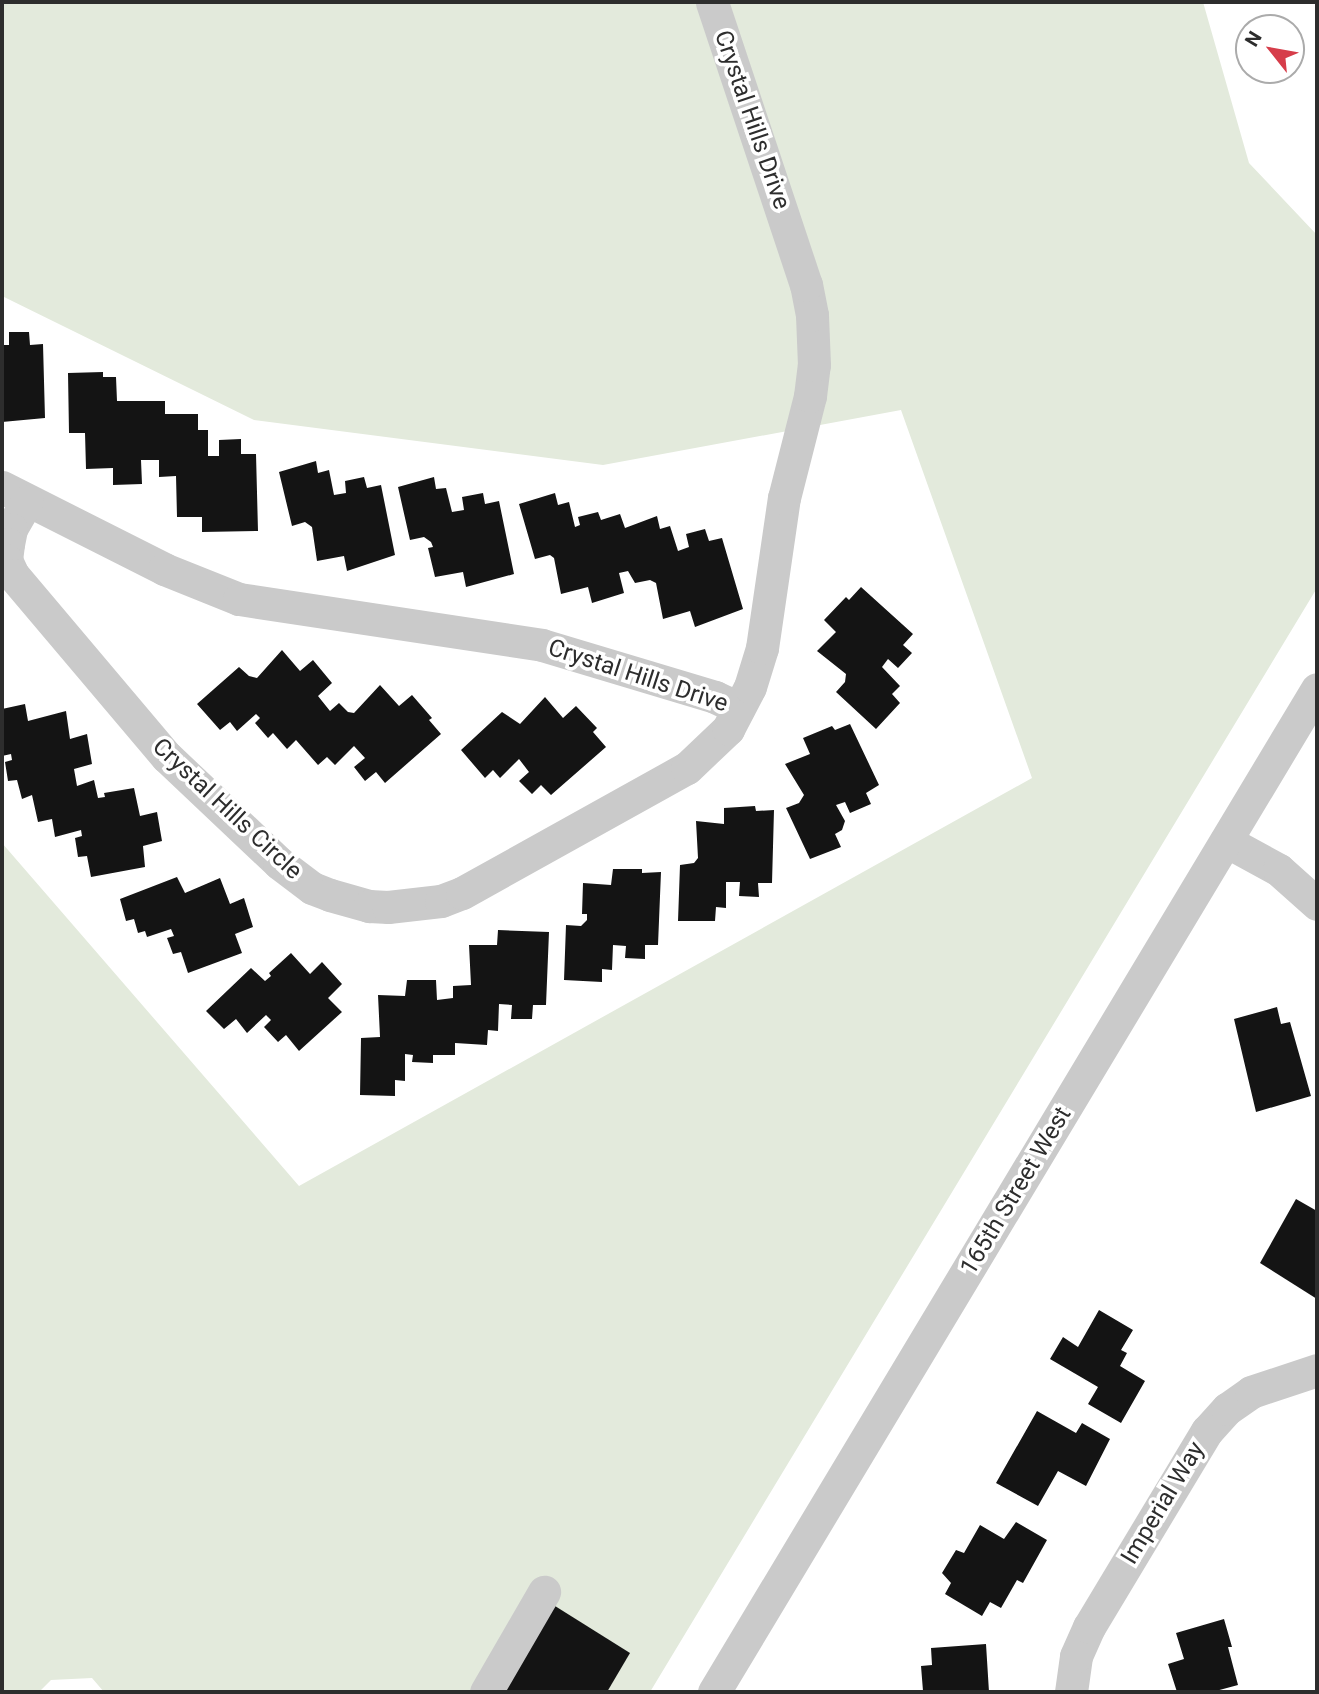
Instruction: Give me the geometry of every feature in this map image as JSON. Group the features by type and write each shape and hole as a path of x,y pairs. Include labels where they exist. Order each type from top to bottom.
{"street":[{"name":"Crystal Hills Drive","path":"14,494 164,569 239,599 542,645 715,697 739,709 762,648 784,498 810,396 814,340 808,295 790,231 712,2"},
{"name":"Crystal Hills Circle","path":"14,494 6,560 13,575 167,757 279,863 313,888 349,901 369,906 405,906 441,901 462,893 687,768 717,743 739,709"},
{"name":"165th Street West","path":"714,1692 1317,688"},
{"path":"1226,841 1279,870 1317,904"},
{"name":"Imperial Way","path":"1071,1692 1076,1656 1089,1627 1207,1431 1227,1409 1251,1392 1317,1370"},
{"path":"486,1692 544,1592"}],"shaded area":[{"path":"2,2 1203,2 1249,163 1317,235 1317,588 650,1692 104,1692 92,1678 51,1680 39,1692 2,1692 2,843 299,1186 1032,778 901,410 603,465 254,420 2,296"}],"building":[{"path":"9,332 29,332 30,345 43,344 45,418 2,422 2,345 9,345"},
{"path":"103,372 103,377 116,377 117,401 165,401 165,414 198,414 198,430 208,430 208,456 219,456 219,440 241,439 241,454 256,454 258,531 202,532 202,517 177,517 176,476 159,477 159,460 141,460 142,484 113,485 113,468 86,469 85,433 69,433 68,373"},
{"path":"316,461 318,473 329,470 334,495 346,493 345,481 364,477 367,488 381,485 395,555 347,571 344,556 317,561 312,527 305,522 292,526 279,472"},
{"path":"434,477 436,489 446,488 452,512 464,510 462,497 483,493 485,504 499,501 514,574 466,587 463,572 435,577 428,548 433,547 431,542 424,537 410,540 398,487"},
{"path":"555,493 558,505 569,502 575,527 580,525 578,517 598,512 601,520 620,514 625,528 657,516 660,529 670,526 678,551 689,547 686,534 705,529 709,541 722,538 743,609 695,627 690,611 663,619 656,583 650,580 635,583 628,571 619,573 624,593 592,603 588,587 561,594 554,558 550,555 535,559 519,504"},
{"path":"861,587 913,634 903,645 912,653 898,668 888,659 882,667 900,686 892,694 900,703 876,729 836,692 845,682 846,674 817,651 836,632 824,620 846,597 849,600"},
{"path":"282,650 300,671 313,660 332,683 318,696 330,711 339,703 348,712 354,713 380,685 399,706 412,695 432,718 429,720 441,734 385,783 376,772 365,781 354,767 365,758 354,746 335,765 327,757 318,765 296,740 287,749 273,733 268,738 255,723 260,718 256,714 237,731 230,722 220,730 197,704 239,667 249,676 257,678"},
{"path":"545,697 563,718 576,706 597,728 593,732 606,747 551,795 541,785 532,794 519,781 529,772 519,759 500,778 493,770 485,778 461,750 502,712 520,724"},
{"path":"25,704 28,721 66,711 70,739 87,734 92,764 74,769 77,786 94,780 98,798 105,797 104,793 134,788 140,816 157,812 162,841 143,846 145,867 91,877 87,856 78,857 75,838 82,836 81,830 55,837 52,819 38,822 32,795 22,799 17,780 8,781 5,762 12,760 11,754 2,756 2,709"},
{"path":"850,724 879,785 866,793 871,804 850,813 845,802 836,805 845,821 842,830 835,834 841,847 810,859 786,808 799,803 804,795 785,764 810,754 803,738 832,726 835,730"},
{"path":"755,806 756,811 774,810 772,883 758,883 759,897 739,896 740,882 726,882 726,908 716,907 715,921 678,921 680,865 694,863 698,858 696,821 724,824 724,808"},
{"path":"613,869 642,869 642,873 661,872 658,945 645,945 645,959 625,958 626,946 613,945 612,970 602,969 602,982 564,980 566,925 581,926 587,920 587,914 582,914 583,883 611,885"},
{"path":"177,877 185,893 220,878 230,904 244,898 253,927 235,934 242,953 188,973 181,952 173,954 167,938 174,936 171,929 147,937 145,931 138,933 134,919 126,921 120,899"},
{"path":"498,930 549,932 546,1005 533,1005 532,1019 511,1019 512,1005 499,1004 498,1031 488,1030 487,1045 455,1043 455,1055 433,1055 433,1063 412,1062 413,1055 405,1054 405,1081 395,1080 395,1096 360,1095 361,1038 380,1037 378,995 405,996 407,980 436,980 437,1000 453,998 453,986 471,985 469,945 497,945"},
{"path":"291,953 310,974 322,962 342,984 328,998 342,1012 299,1051 286,1035 278,1042 264,1027 271,1020 266,1015 247,1033 236,1019 224,1029 206,1011 251,968 265,981 271,976 269,973"},
{"path":"1277,1007 1281,1024 1290,1022 1311,1096 1256,1112 1234,1019"},
{"path":"1296,1199 1317,1211 1317,1299 1260,1263"},
{"path":"1099,1310 1133,1330 1121,1350 1127,1353 1120,1366 1145,1381 1121,1423 1088,1404 1098,1387 1050,1359 1063,1337 1078,1347"},
{"path":"1037,1411 1076,1433 1082,1423 1110,1439 1086,1486 1058,1471 1038,1506 996,1483"},
{"path":"1016,1522 1047,1540 1023,1583 1017,1580 1001,1608 990,1602 982,1616 945,1594 951,1583 942,1573 956,1550 964,1553 980,1525 1004,1539"},
{"path":"555,1606 630,1653 607,1692 502,1692"},
{"path":"1224,1619 1238,1685 1212,1692 1177,1692 1168,1664 1184,1659 1176,1633"},
{"path":"986,1644 989,1692 923,1691 921,1666 932,1665 931,1648"}]}
